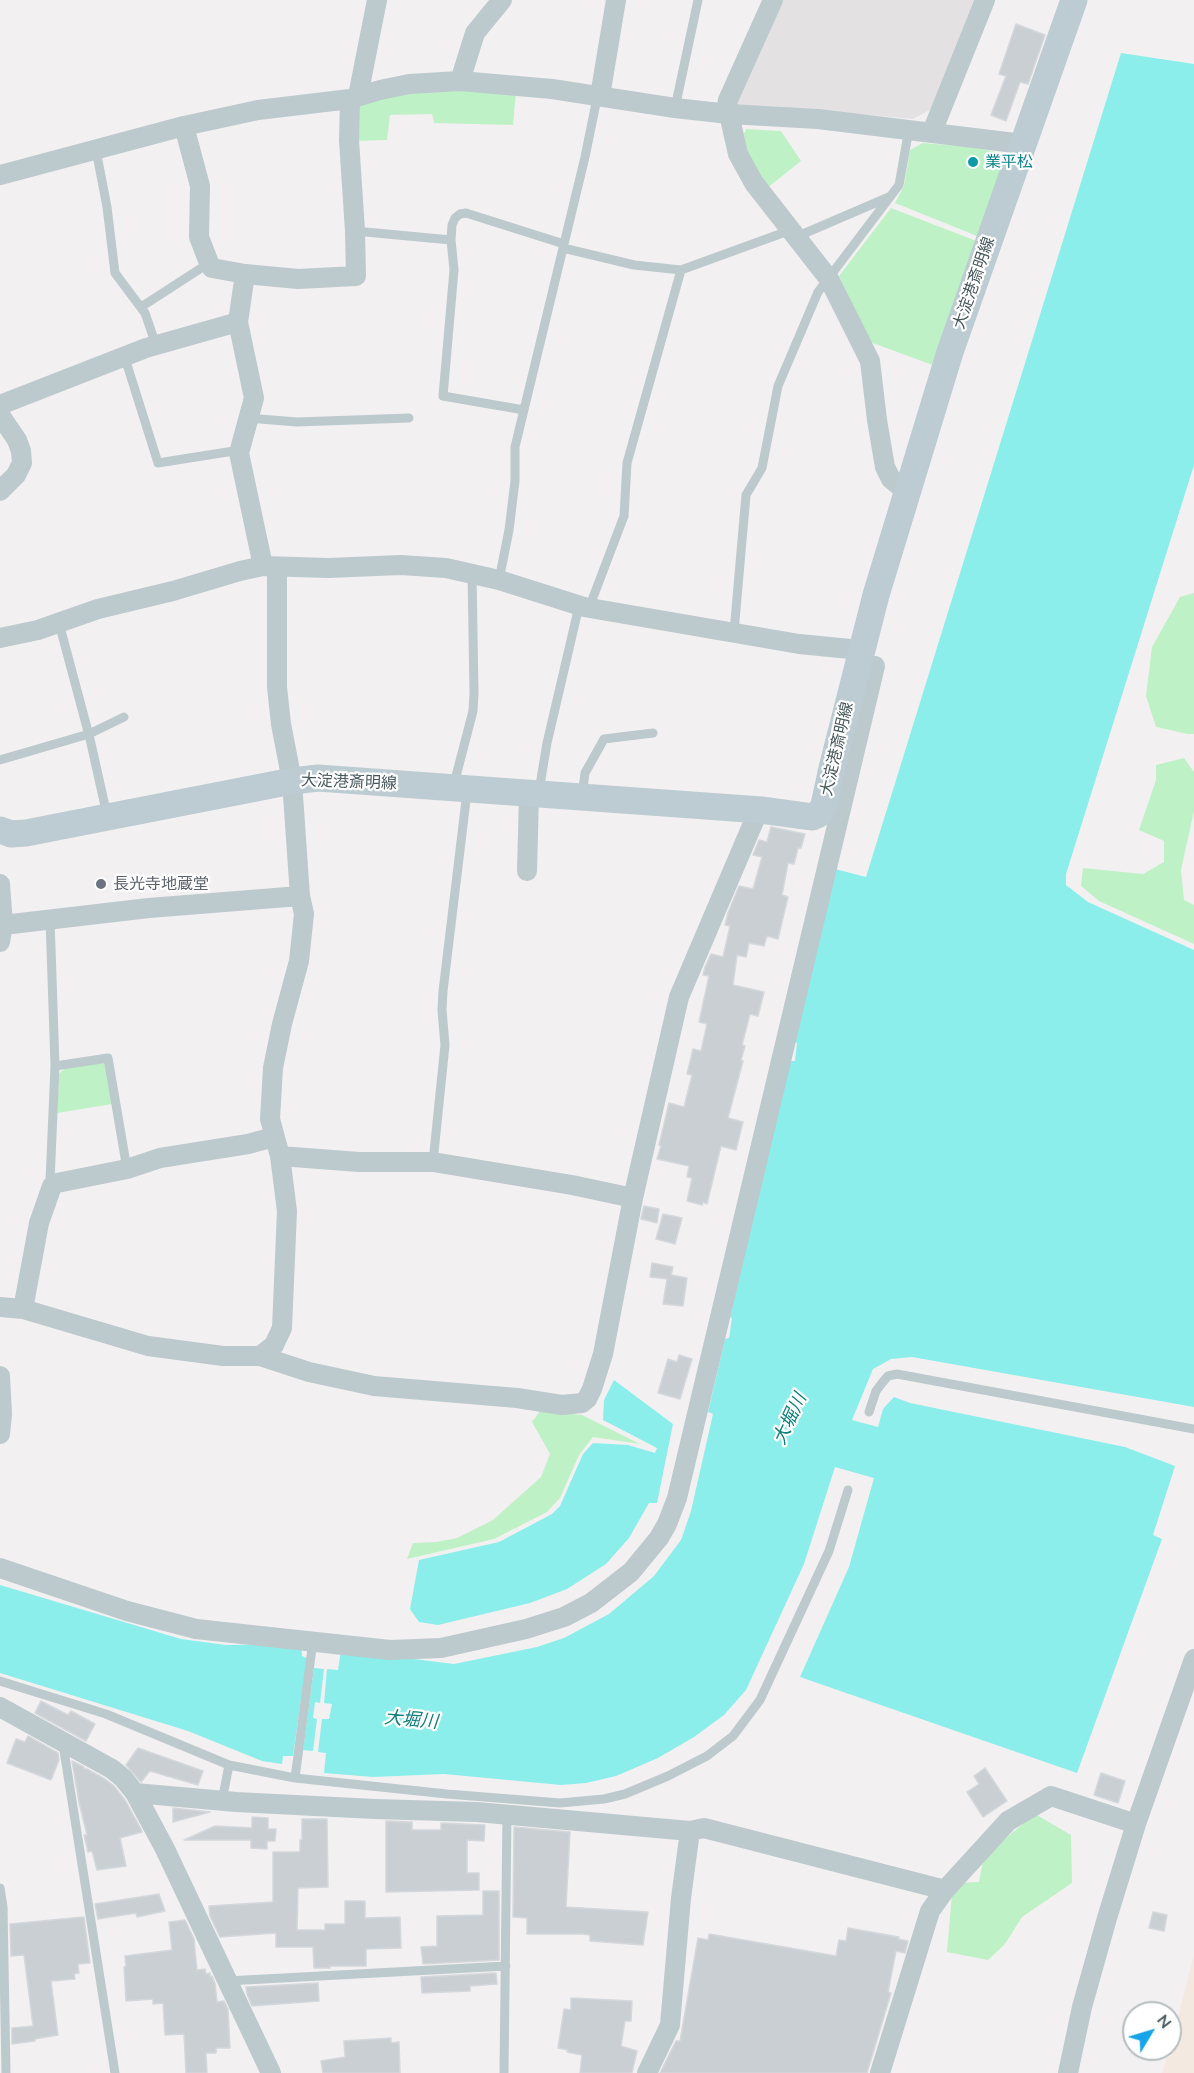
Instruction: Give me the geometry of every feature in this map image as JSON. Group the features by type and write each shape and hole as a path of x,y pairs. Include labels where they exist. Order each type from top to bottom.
{"main road":[{"name":"大淀港斎明線","path":"0,830 18,834 292,781 318,778 761,810 812,817 822,809 868,658 907,492 950,352 1074,0"}],"street":[{"path":"184,126 200,186 199,237 212,268 298,279 356,276 349,140 354,98 377,0"},
{"path":"460,81 475,33 502,0"},
{"path":"600,96 616,0"},
{"path":"773,0 728,100 727,114 738,154 754,183 829,279 870,361 885,467 891,478 907,492"},
{"path":"932,132 985,0"},
{"path":"0,175 184,126 258,110 354,98 409,84 460,81 552,89 727,114 818,119 1023,144"},
{"path":"245,274 238,322 254,398 240,450 247,498 278,589 277,687 281,724 292,781 300,896 304,914 302,944 273,1068 270,1119 288,1211 282,1328 274,1345 260,1356"},
{"path":"0,405 124,356 238,322"},
{"path":"0,415 16,440 21,451 22,463 16,475 0,491"},
{"path":"0,638 38,630 99,609 173,591 240,571 270,566 328,568 401,565 446,568 472,573 584,607 734,632 868,658 704,1394 687,1452 677,1498 667,1524 659,1538 631,1572 591,1603 564,1617 526,1629 441,1648 390,1650 196,1629 127,1611 0,1568"},
{"path":"527,871 534,795"},
{"path":"0,1307 23,1309 148,1346 223,1356 260,1356 309,1372 374,1386 517,1398 562,1405 582,1403 592,1389 603,1354 633,1198 679,997 754,821 761,810"},
{"path":"0,884 1,934 50,919 149,908 300,896"},
{"path":"23,1309 39,1224 52,1186 57,1183 128,1169 160,1158 248,1144 277,1146 359,1162 433,1162 572,1185 633,1198"},
{"path":"0,1377 3,1414 0,1434"},
{"path":"1068,2073 1082,2007 1136,1824 1194,1659"},
{"path":"0,1707 112,1769 135,1792 165,1849 271,2073"},
{"path":"135,1792 222,1801 507,1814 690,1831 704,1828 945,1890"},
{"path":"880,2073 930,1911 945,1890 1008,1821 1051,1796 1136,1824"},
{"path":"647,2073 670,2025 681,1898 690,1831"}],"lane":[{"path":"675,108 698,0"},
{"path":"499,580 509,530 515,481 515,447 596,103 600,96"},
{"path":"734,632 746,495 762,468 778,386 818,292 899,185 909,129"},
{"path":"96,150 115,273 145,313 156,345"},
{"path":"524,410 442,396 454,270 452,225 460,214 466,213 563,246 634,265 681,270 794,233 891,196"},
{"path":"355,231 451,240"},
{"path":"141,307 208,263"},
{"path":"534,795 584,607 624,516 627,463 681,270"},
{"path":"124,356 158,463 240,450"},
{"path":"248,418 297,422 409,418"},
{"path":"433,1162 445,1045 442,991 460,789 474,702 472,573"},
{"path":"60,623 108,817"},
{"path":"0,759 89,734 124,717"},
{"path":"581,798 585,773 604,739 653,733"},
{"path":"50,919 55,1066 50,1181 52,1186"},
{"path":"55,1066 108,1058 128,1169"},
{"path":"869,1412 876,1391 888,1376 897,1374 1194,1429"},
{"path":"0,1681 106,1714 229,1765 295,1778 447,1794 571,1803 604,1799 625,1794 678,1771 707,1756 733,1736 760,1700 829,1551 848,1490"},
{"path":"295,1778 313,1640"},
{"path":"62,1743 115,2073"},
{"path":"222,1801 229,1765"},
{"path":"504,2073 507,1814"},
{"path":"0,1887 3,1907 6,2073"},
{"path":"228,1981 506,1966"}],"shaded area":[{"path":"781,0 976,0 933,108 913,119 768,106 733,107"}],"green space":[{"path":"425,90 516,92 513,125 434,123 432,114 390,115 387,140 355,141 355,108 376,100"},
{"path":"746,129 781,131 801,161 767,188 746,154 744,134"},
{"path":"923,143 972,147 1001,153 1004,170 982,238 895,203 904,186 910,150"},
{"path":"891,208 979,242 938,367 870,342 839,276"},
{"path":"1194,593 1194,734 1188,734 1156,727 1146,696 1152,647 1180,597"},
{"path":"1184,758 1194,772 1194,811 1181,870 1184,900 1194,905 1194,944 1099,901 1081,886 1083,868 1143,874 1164,862 1164,841 1139,830 1156,780 1156,765"},
{"path":"105,1062 112,1104 57,1113 59,1074 65,1068"},
{"path":"540,1411 582,1415 640,1444 593,1437 579,1455 560,1498 547,1512 494,1539 407,1559 413,1543 457,1538 493,1520 541,1477 550,1454 532,1422"},
{"path":"1035,1814 1071,1835 1072,1883 1022,1917 1005,1944 988,1960 947,1952 953,1883 979,1882 984,1856"}],"sand":[{"path":"1194,1954 1194,2073 1162,2073 1166,2061 1182,2061 1182,2002"}],"water":[{"name":"大堀川","path":"1121,53 1194,64 1194,465 1066,874 1066,885 1088,902 1194,950 1194,1407 912,1357 891,1359 873,1369 852,1420 878,1427 883,1409 894,1397 910,1403 1125,1447 1175,1466 1153,1535 1162,1539 1077,1773 800,1677 849,1567 874,1478 835,1467 804,1564 746,1690 724,1715 694,1737 658,1758 616,1776 586,1783 561,1785 444,1774 373,1777 324,1773 326,1753 318,1752 322,1719 329,1719 332,1704 324,1703 327,1669 338,1670 341,1650 454,1664 537,1647 564,1638 609,1614 654,1576 681,1540 691,1511 713,1414 708,1412 725,1339 729,1338 732,1318 730,1317 790,1061 795,1061 797,1043 795,1042 835,869 866,877"},
{"path":"614,1380 673,1424 657,1503 649,1503 629,1538 606,1564 567,1589 530,1603 438,1625 419,1622 410,1609 419,1560 499,1542 552,1514 560,1506 583,1454 593,1443 628,1445 655,1453 657,1448 603,1420 604,1400"},
{"path":"0,1585 181,1639 226,1645 301,1644 302,1656 307,1658 293,1756 283,1756 282,1764 262,1761 188,1731 0,1673"},
{"path":"314,1668 324,1669 320,1703 315,1702 313,1718 317,1719 313,1751 303,1750"}],"building":[{"path":"1016,24 1045,35 1028,84 1020,82 1006,121 991,115 1006,76 999,74"},
{"path":"771,827 805,834 794,864 788,863 782,895 788,897 778,939 767,936 764,946 749,943 746,957 737,955 733,985 764,992 758,1016 750,1014 742,1045 745,1046 741,1060 743,1061 728,1118 743,1122 736,1150 721,1146 707,1204 703,1202 702,1205 687,1201 692,1178 687,1177 689,1166 657,1159 661,1146 659,1145 669,1103 684,1107 692,1075 687,1074 693,1049 701,1051 707,1024 699,1022 709,976 703,975 705,967 711,954 723,957 730,926 725,925 728,913 739,886 753,889 762,857 753,855 759,840 767,842"},
{"path":"644,1206 659,1209 657,1223 641,1219"},
{"path":"663,1214 682,1218 675,1244 656,1239"},
{"path":"652,1263 673,1267 671,1275 687,1278 683,1306 663,1304 667,1279 650,1277"},
{"path":"679,1355 692,1359 680,1399 658,1393 668,1359 677,1362"},
{"path":"41,1701 68,1715 71,1711 95,1724 86,1741 35,1713"},
{"path":"28,1736 58,1753 59,1760 51,1780 7,1763 16,1739 25,1742"},
{"path":"138,1748 203,1771 198,1785 150,1771 141,1782 126,1765"},
{"path":"72,1761 114,1786 125,1800 141,1829 142,1832 120,1838 126,1866 97,1870 92,1851 88,1852 84,1835 87,1835"},
{"path":"985,1768 1007,1801 983,1817 967,1792 979,1784 974,1776"},
{"path":"1101,1773 1125,1781 1118,1803 1094,1795"},
{"path":"173,1808 210,1812 173,1822"},
{"path":"252,1817 268,1818 268,1829 276,1829 275,1841 267,1841 267,1849 251,1848 251,1840 184,1840 215,1826 252,1828"},
{"path":"302,1819 327,1819 328,1887 298,1888 297,1930 325,1930 325,1924 345,1924 345,1901 365,1901 365,1918 400,1917 401,1948 366,1949 366,1966 314,1968 313,1947 276,1947 276,1933 220,1937 210,1916 209,1906 273,1902 273,1852 300,1852"},
{"path":"386,1821 412,1822 412,1830 441,1830 441,1823 485,1825 484,1841 467,1840 467,1873 479,1873 479,1890 386,1892"},
{"path":"514,1827 570,1832 566,1907 648,1912 643,1945 590,1941 590,1935 582,1934 527,1934 527,1918 513,1917"},
{"path":"483,1891 499,1891 499,1960 423,1964 421,1947 437,1946 437,1916 483,1915"},
{"path":"159,1894 165,1911 137,1917 136,1913 98,1919 95,1904"},
{"path":"1153,1912 1167,1915 1164,1931 1149,1928"},
{"path":"84,1917 90,1963 78,1964 79,1973 74,1974 75,1979 51,1981 58,2035 12,2044 12,2028 33,2026 24,1955 11,1956 10,1924"},
{"path":"185,1920 194,1939 197,1970 205,1969 206,1974 210,1973 215,1983 217,2002 224,2001 228,2009 230,2048 216,2048 216,2053 206,2053 207,2073 186,2073 184,2034 165,2035 163,2003 153,2004 153,1999 126,2001 125,1956 172,1950 169,1922"},
{"path":"848,1928 899,1937 898,1939 908,1941 905,1953 896,1951 888,1992 891,1993 867,2073 660,2073 676,2041 680,2041 698,1938 708,1940 709,1934 836,1956 839,1940 846,1941"},
{"path":"496,1973 497,1984 470,1986 470,1991 422,1993 421,1977"},
{"path":"318,1983 319,2001 252,2006 246,1987"},
{"path":"571,1998 632,2001 631,2021 625,2021 621,2046 637,2051 632,2073 580,2073 582,2055 558,2048 564,2009 571,2010"},
{"path":"391,2038 391,2043 399,2042 400,2073 323,2073 321,2061 345,2057 344,2041"}],"place":[{"name":"業平松","path":"973,162"},
{"name":"長光寺地蔵堂","path":"101,884"}]}
